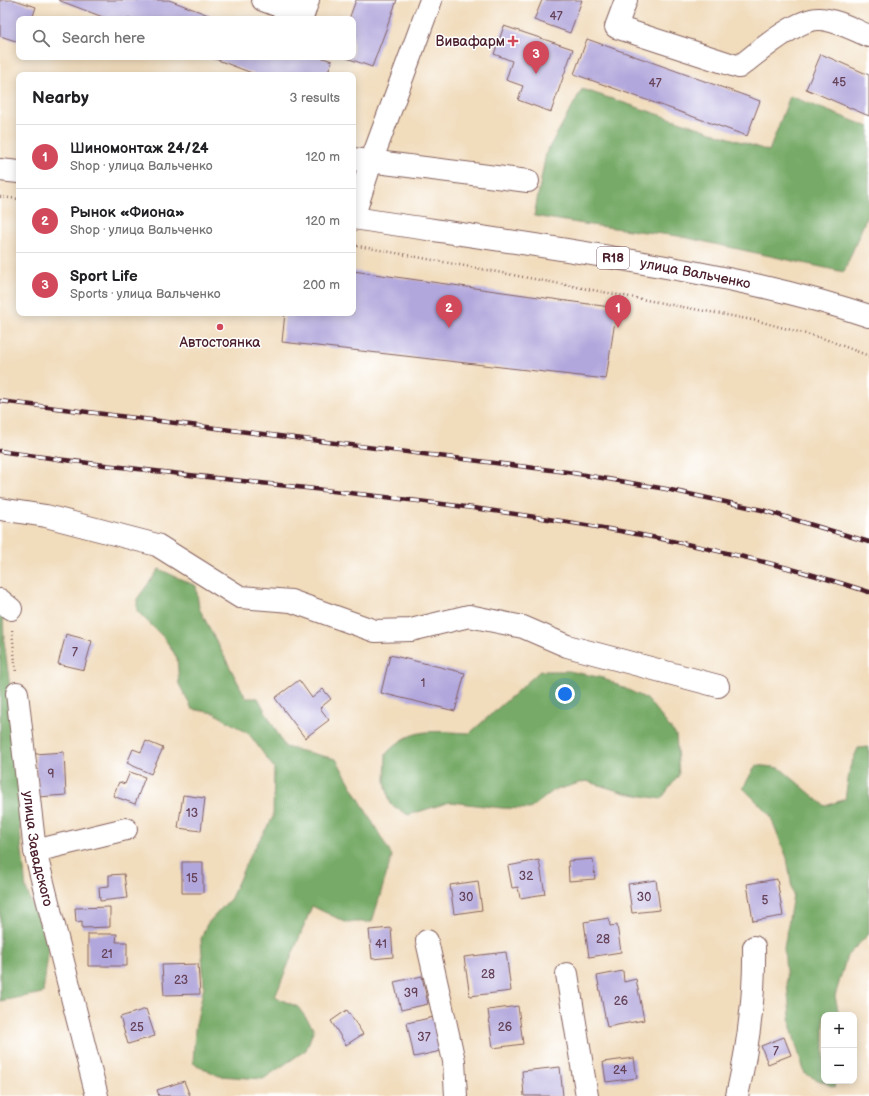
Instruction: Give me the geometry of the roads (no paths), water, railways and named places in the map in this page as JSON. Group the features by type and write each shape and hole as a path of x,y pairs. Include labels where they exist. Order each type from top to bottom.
{"street":[{"path":"263,0 303,15 308,0"},
{"path":"356,199 362,160 431,0"},
{"path":"626,0 616,27 739,67 796,26 818,19 839,24 869,36"},
{"path":"362,160 528,181"},
{"path":"0,170 16,172"},
{"name":"улица Вальченко","path":"356,218 600,255 693,272 823,301 869,316"},
{"path":"0,509 46,516 157,545 240,597 291,601 375,631 411,630 469,616 523,627 567,646 718,686"},
{"name":"улица Завадского","path":"17,693 35,851 97,1096"},
{"path":"35,851 126,829"},
{"path":"428,941 454,1061 456,1096"},
{"path":"737,1096 745,1058 754,976 754,948"},
{"path":"567,974 587,1096"}],"railway":[{"path":"0,401 567,472 666,489 762,510 869,542"},
{"path":"0,451 109,466 438,504 547,519 655,538 763,562 869,592"}],"place":[{"name":"Вивафарм","path":"513,41"},
{"name":"Sport Life","path":"536,74"},
{"name":"Автостоянка","path":"220,327"},
{"name":"Рынок «Фиона»","path":"449,328"},
{"name":"Шиномонтаж 24/24","path":"618,328"}]}
